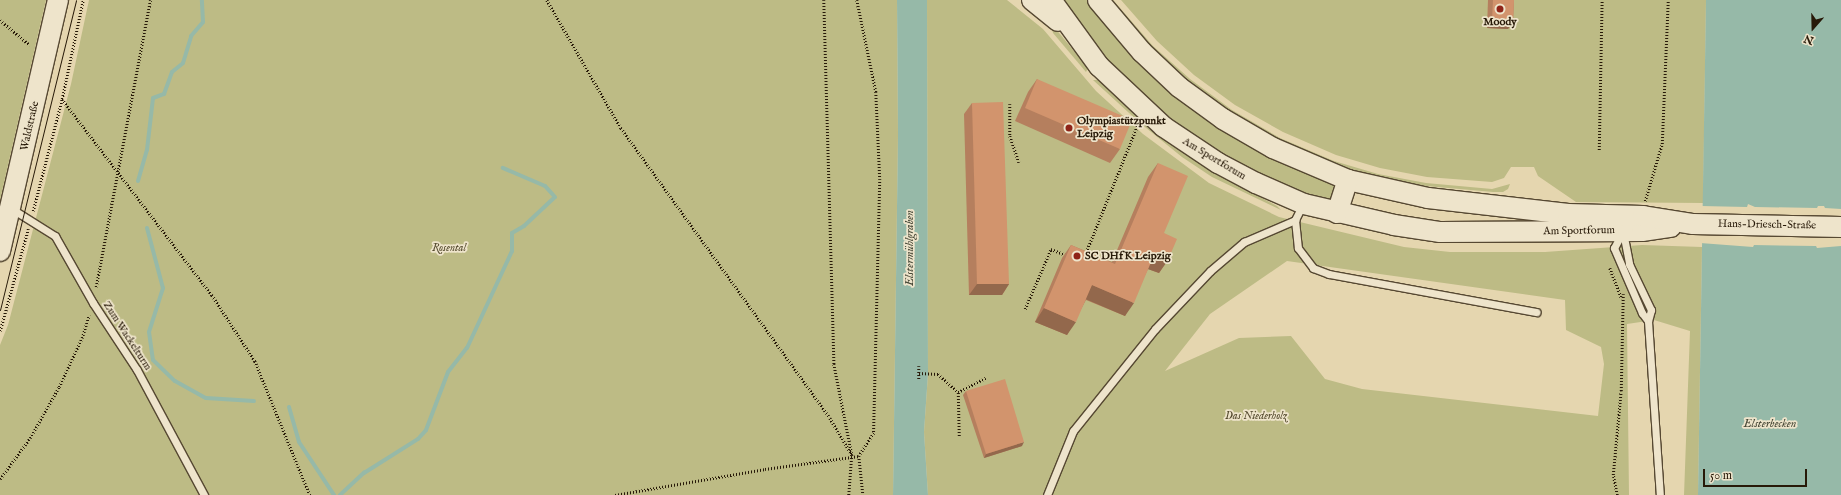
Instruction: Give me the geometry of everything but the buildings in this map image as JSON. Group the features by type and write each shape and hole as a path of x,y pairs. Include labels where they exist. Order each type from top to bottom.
{"main road":[{"name":"Waldstraße","path":"0,251 58,0"},
{"path":"1032,0 1057,20 1092,58"},
{"name":"Am Sportforum","path":"1051,0 1092,58 1144,110 1164,127 1218,163 1256,183 1299,212 1337,213 1440,232 1568,214 1635,220"},
{"name":"Am Sportforum","path":"1103,5 1142,52 1179,87 1223,119 1273,148 1348,180 1428,198 1502,205 1519,221"},
{"path":"1337,213 1348,180"},
{"name":"Hans-Driesch-Straße","path":"1635,220 1693,224 1841,227"}],"lane":[{"name":"Zum Wackelturm","path":"10,208 55,236 93,303 137,370 204,495"},
{"path":"1299,212 1298,248 1313,268 1329,274 1537,312"},
{"path":"1047,495 1073,431 1155,329 1210,271 1244,242 1299,212"},
{"path":"1635,220 1614,248 1642,313 1648,321"},
{"path":"1635,220 1629,264 1651,310 1648,321 1660,495"}],"path":[{"path":"0,331 62,99 83,0"},
{"path":"0,479 30,438 58,387 82,338 93,303 150,0"},
{"path":"547,0 621,128 830,418 852,455"},
{"path":"824,0 834,364 852,455 849,495"},
{"path":"857,0 876,92 880,179 874,433 859,456 863,495"},
{"path":"1599,150 1602,0"},
{"path":"1635,220 1662,144 1668,0"},
{"path":"0,20 30,45 47,52"},
{"path":"62,99 212,295 255,361 310,495"},
{"path":"1010,104 1010,136 1019,162"},
{"path":"1082,261 1144,110"},
{"path":"1025,309 1051,249 1069,256"},
{"path":"1617,495 1613,475 1621,391 1622,299"},
{"path":"919,366 919,379"},
{"path":"919,373 938,374 958,392 959,436"},
{"path":"958,392 986,378"},
{"path":"615,495 852,455 859,456"}],"green space":[{"path":"0,0 46,0 0,200"},
{"name":"Rosental","path":"89,0 897,0 898,135 893,495 0,495 0,345 8,325 71,84"},
{"name":"Das Niederholz","path":"927,0 1007,0 1043,29 1096,91 1143,134 1209,183 1279,217 1404,247 1450,252 1545,252 1642,245 1702,247 1698,495 1684,495 1690,331 1654,320 1627,324 1629,495 928,495 924,432 928,374","holes":["1287,261 1565,300 1566,330 1601,347 1604,364 1598,416 1362,389 1325,379 1291,336 1239,338 1165,371 1210,314"]},
{"path":"1055,0 1089,0 1130,48 1336,184 1333,201 1324,206 1198,144 1109,67"},
{"path":"1108,0 1113,0 1153,46 1190,79 1232,110 1280,138 1334,161 1378,174 1426,183 1492,189 1510,184 1508,189 1503,192 1493,192 1426,186 1378,178 1333,164 1279,141 1230,112 1188,82 1151,48"},
{"path":"1121,0 1706,0 1703,203 1576,202 1538,176 1534,167 1511,167 1504,178 1492,182 1427,177 1380,168 1336,155 1283,132 1235,105 1194,75 1157,41"},
{"path":"1050,22 1088,68 1086,72 1053,33"},
{"path":"1093,80 1098,80 1142,120 1185,154 1215,173 1277,206 1281,210 1212,177 1182,157 1140,123"}],"water":[{"name":"Elstermühlgraben","path":"897,0 927,0 928,374 924,432 928,495 893,495 898,135"},
{"name":"Elsterbecken","path":"1706,0 1841,0 1841,495 1698,495"}],"pier":[{"path":"1748,204 1755,207 1817,208 1818,206 1824,206 1825,208 1841,209 1841,246 1817,248 1816,246 1754,245 1753,247 1700,243 1701,206 1747,207"}],"waterway":[{"path":"138,181 147,150 153,98 164,94 172,72 183,63 191,36 203,22 202,0"},
{"path":"340,495 364,473 418,439 426,430 448,372 467,348 512,251 512,233 524,226 555,197 545,186 503,168"},
{"path":"147,228 163,288 149,332 153,360 175,381 206,398 254,401"},
{"path":"289,407 299,442 334,495"}],"tram line":[{"path":"0,310 76,0"}],"place":[{"name":"Moody","path":"1500,9"},
{"name":"Olympiastützpunkt Leipzig","path":"1069,128"},
{"name":"SC DHfK Leipzig","path":"1077,256"}]}
